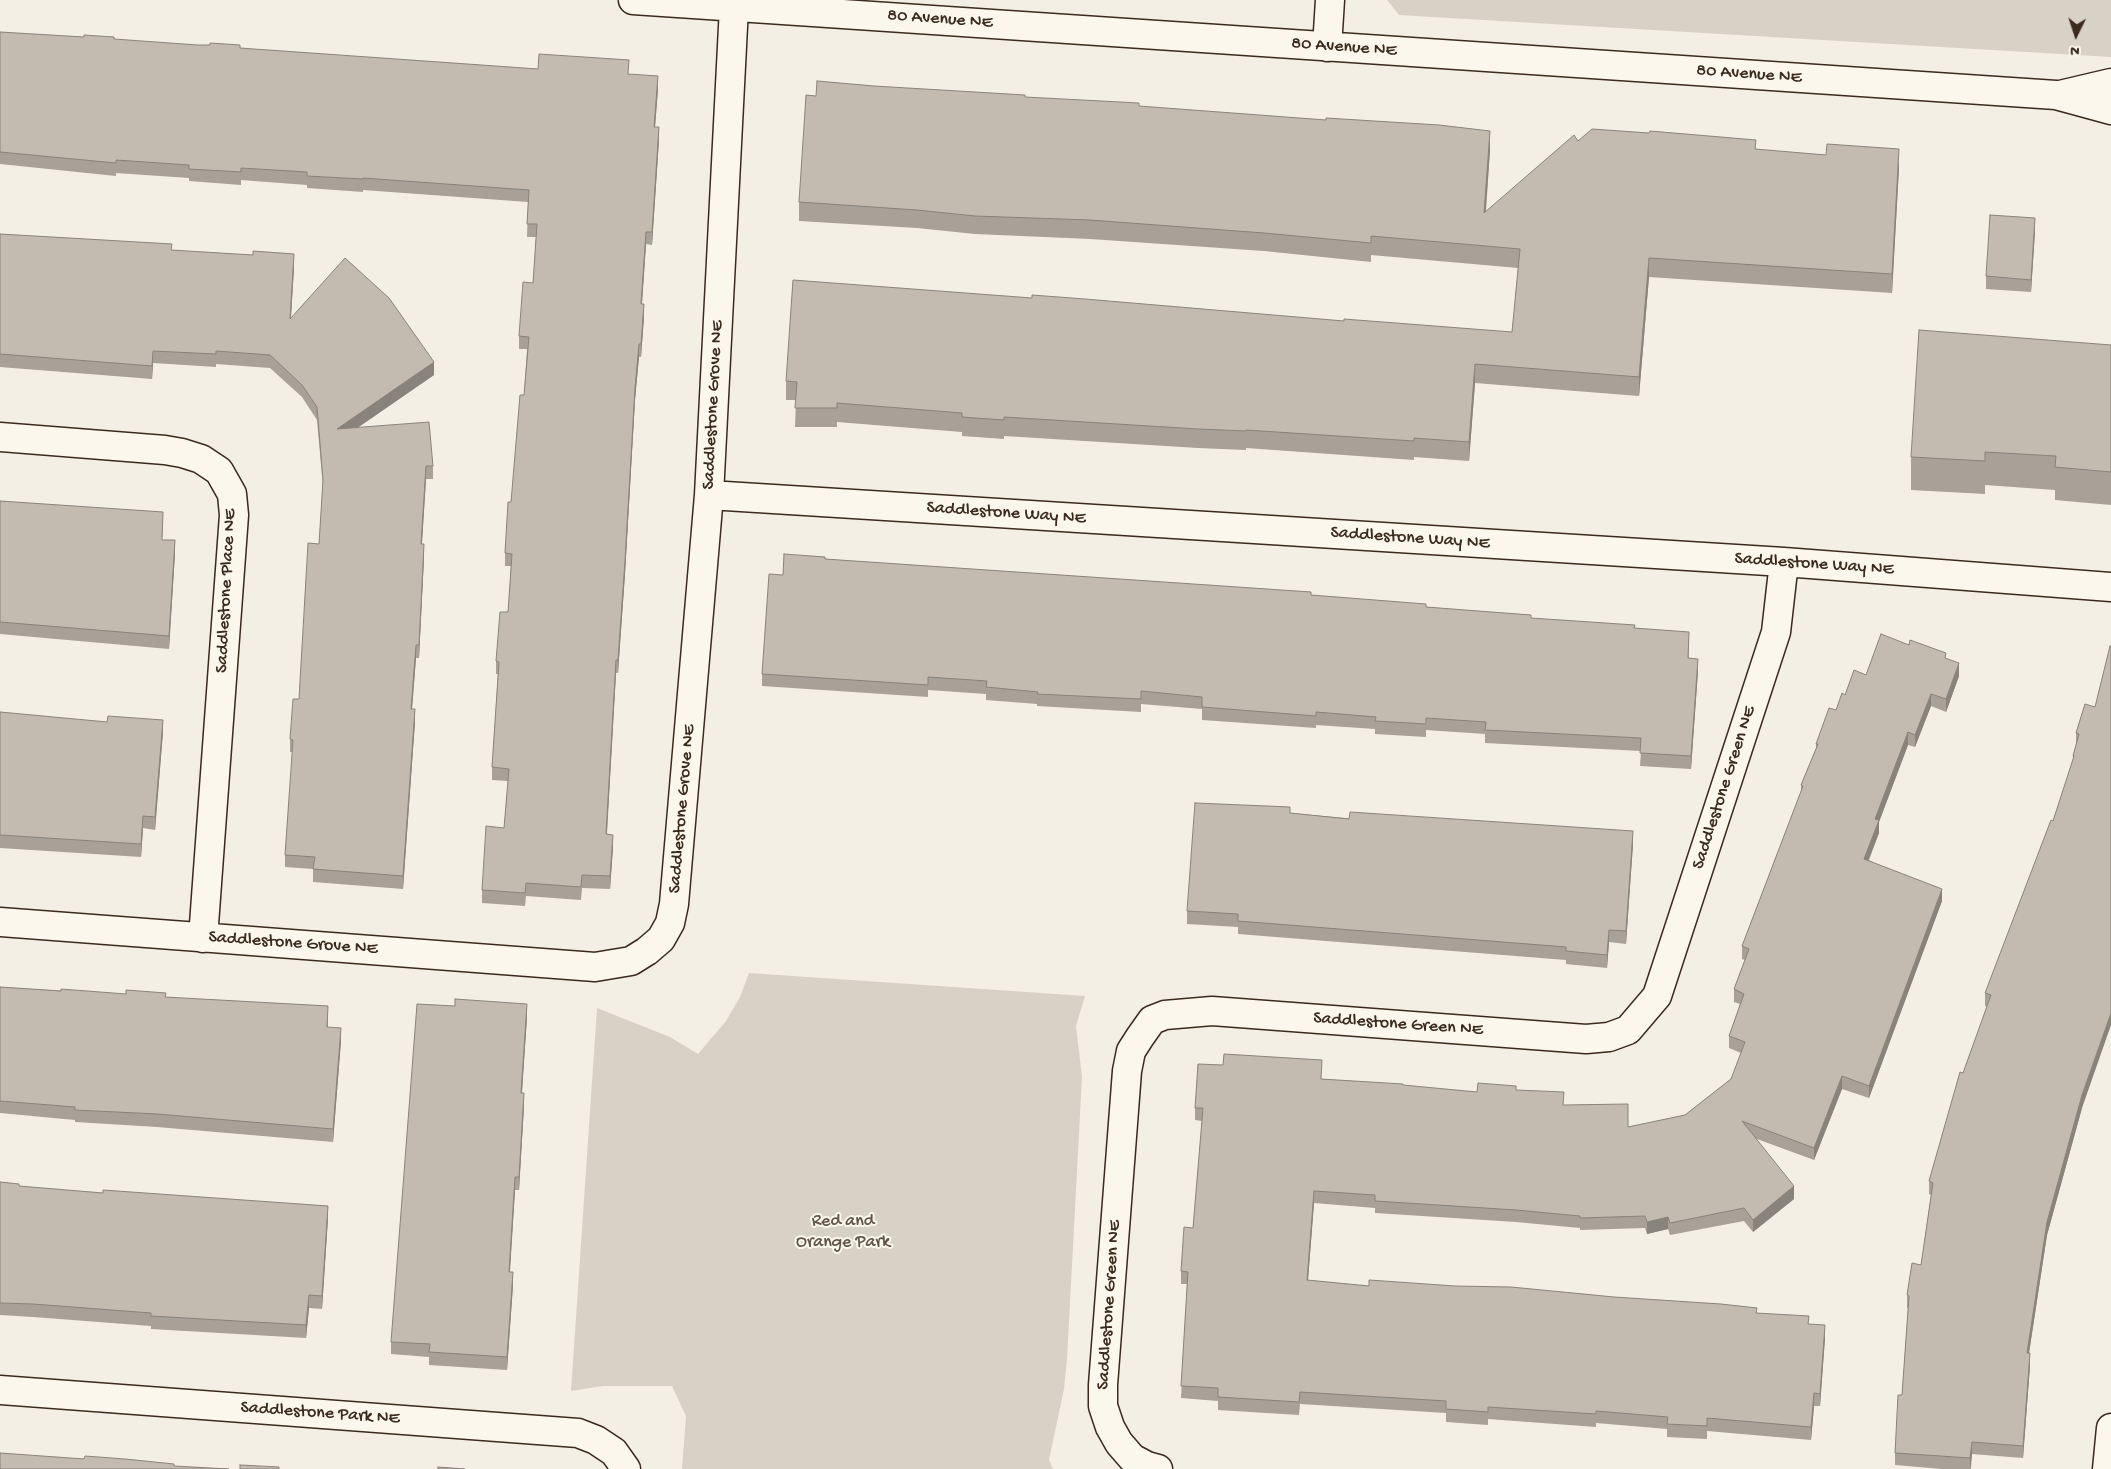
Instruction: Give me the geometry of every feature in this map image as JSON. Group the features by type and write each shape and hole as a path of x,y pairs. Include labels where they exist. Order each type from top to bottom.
{"street":[{"name":"80 Avenue NE","path":"633,0 2056,96 2111,110"},
{"path":"1327,47 1330,0"},
{"name":"Saddlestone Grove NE","path":"0,922 595,967 631,961 661,939 670,923 674,904 709,495 734,7"},
{"name":"80 Avenue NE","path":"2056,96 2111,83"},
{"name":"Saddlestone Place NE","path":"0,437 182,453 201,459 219,471 232,494 234,515 204,938"},
{"name":"Saddlestone Way NE","path":"709,495 1784,562 2111,587"},
{"name":"Saddlestone Green NE","path":"1158,1469 1132,1458 1125,1451 1110,1427 1104,1406 1103,1385 1127,1071 1132,1051 1140,1037 1152,1020 1166,1015 1212,1011 1586,1039 1609,1037 1628,1030 1656,996 1660,986 1776,632 1784,562"},
{"name":"Saddlestone Park NE","path":"0,1390 578,1433 596,1440 614,1452 626,1469"},
{"path":"2107,1469 2111,1428"}],"green space":[{"path":"1387,0 2111,0 2111,57 1399,15"},
{"name":"Red and Orange Park","path":"749,973 1085,996 1076,1026 1082,1077 1067,1359 1064,1389 1049,1460 1053,1469 682,1469 686,1416 672,1386 603,1386 571,1391 597,1008 670,1037 698,1054 726,1021 740,997"}],"building":[{"path":"0,32 84,37 84,35 198,45 210,45 210,43 240,45 240,48 538,69 539,54 629,60 628,74 658,76 654,127 659,127 652,232 646,232 641,304 644,304 635,388 625,561 618,660 616,660 606,834 613,835 610,876 582,875 581,887 526,883 525,893 482,890 486,826 504,828 509,769 492,767 499,662 496,661 500,612 508,612 512,554 505,553 508,502 511,502 520,395 524,395 529,337 519,336 523,282 533,283 537,224 527,224 529,190 363,178 307,176 307,172 241,168 241,172 189,169 189,165 116,160 116,163 0,152"},
{"path":"817,81 1025,95 1025,97 1139,103 1139,106 1326,120 1326,118 1439,125 1490,131 1484,213 1574,135 1578,141 1592,129 1649,133 1650,131 1756,140 1755,149 1826,155 1827,144 1899,149 1892,274 1649,258 1639,377 1475,364 1469,442 1414,438 1414,441 1004,417 1004,420 962,417 962,413 837,403 837,408 795,408 797,382 786,381 793,280 1032,298 1032,295 1344,321 1344,319 1512,332 1520,249 1371,236 1371,243 1090,220 975,216 799,202 806,95 816,96"},
{"path":"1990,215 2035,218 2031,280 1986,276"},
{"path":"0,234 172,244 171,250 253,255 253,251 294,254 290,319 345,258 389,298 434,362 337,429 429,422 433,466 426,466 421,544 424,544 419,645 416,645 411,709 415,709 403,876 313,869 315,857 285,855 293,740 290,739 293,699 299,699 308,543 319,544 323,480 317,407 302,385 270,355 216,351 216,354 153,351 152,366 0,354"},
{"path":"1919,330 2111,345 2111,472 2055,467 2056,456 1985,452 1985,461 1911,457"},
{"path":"0,501 163,512 162,540 175,540 169,636 0,622"},
{"path":"784,554 825,557 825,559 1311,592 1311,595 1426,604 1426,607 1531,615 1531,618 1635,625 1634,628 1689,632 1688,658 1698,659 1691,756 1640,753 1641,738 1485,730 1486,722 1426,718 1426,724 1375,721 1376,717 1316,712 1316,716 1202,707 1202,697 1141,691 1141,699 1037,694 1038,692 986,687 987,681 928,677 928,685 762,674 769,574 783,575"},
{"path":"1881,634 1909,645 1910,640 1946,653 1945,658 1959,663 1946,699 1931,694 1915,735 1908,732 1875,819 1879,820 1864,859 1942,889 1869,1086 1842,1076 1814,1148 1742,1121 1794,1186 1753,1220 1744,1208 1670,1223 1668,1217 1647,1222 1645,1216 1580,1218 1580,1216 1516,1210 1375,1201 1375,1195 1314,1191 1307,1280 1369,1286 1369,1280 1455,1286 1511,1287 1614,1297 1721,1304 1757,1308 1756,1313 1809,1316 1808,1324 1825,1325 1820,1394 1814,1393 1811,1427 1707,1418 1707,1426 1667,1424 1668,1417 1596,1411 1596,1414 1488,1407 1488,1412 1446,1409 1446,1401 1300,1392 1299,1402 1218,1397 1218,1388 1181,1386 1188,1272 1181,1271 1184,1227 1193,1228 1203,1108 1195,1108 1198,1064 1223,1065 1224,1054 1322,1060 1321,1079 1403,1084 1477,1092 1478,1083 1516,1086 1516,1090 1564,1092 1563,1105 1628,1104 1628,1127 1685,1115 1731,1079 1745,1042 1729,1036 1744,994 1734,989 1749,949 1742,946 1803,786 1801,785 1818,744 1816,744 1829,708 1836,710 1842,693 1845,695 1854,670 1866,675"},
{"path":"2110,646 2111,1013 2082,1095 2047,1222 2027,1353 2030,1353 2023,1446 1972,1442 1970,1458 1895,1453 1898,1395 1902,1395 1909,1296 1907,1295 1912,1263 1921,1265 1933,1183 1929,1181 1960,1072 1963,1073 1991,995 1985,993 2051,820 2053,821 2074,756 2079,734 2076,733 2085,704 2095,707"},
{"path":"0,712 107,722 108,716 163,720 155,817 143,816 141,844 0,835"},
{"path":"1195,803 1290,807 1290,813 1349,819 1350,812 1633,831 1626,931 1609,930 1607,955 1566,951 1566,947 1238,921 1238,914 1187,911"},
{"path":"0,987 126,994 126,990 166,993 165,997 328,1006 327,1027 341,1028 333,1129 157,1114 75,1110 75,1107 0,1101"},
{"path":"455,999 527,1004 521,1093 524,1093 519,1177 515,1177 509,1272 513,1272 507,1357 429,1352 430,1344 391,1342 417,1004 455,1006"},
{"path":"0,1182 19,1184 19,1186 103,1193 103,1190 328,1206 322,1296 309,1295 306,1325 151,1316 151,1313 0,1303"},
{"path":"0,1453 84,1459 85,1456 174,1464 174,1466 229,1469 0,1469"},
{"path":"240,1465 279,1467 279,1469 240,1469"},
{"path":"438,1467 465,1469 438,1469"}]}
